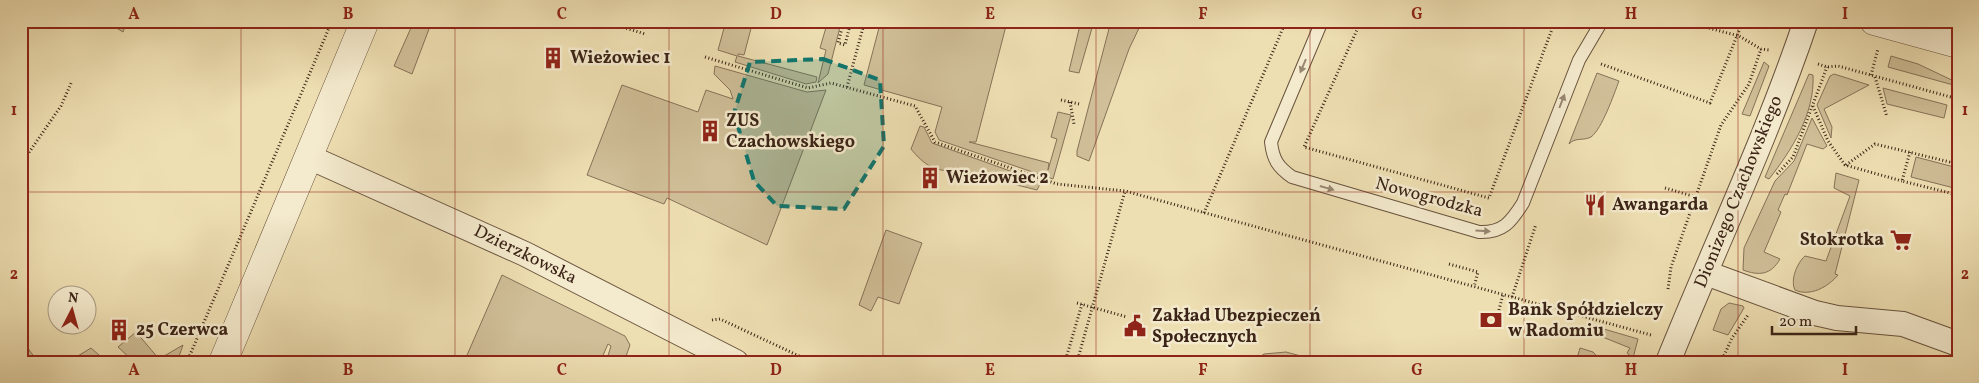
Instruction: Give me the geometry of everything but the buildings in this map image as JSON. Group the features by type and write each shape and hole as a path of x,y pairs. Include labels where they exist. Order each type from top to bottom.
{"street":[{"path":"223,362 365,21"},
{"name":"Dionizego Czachowskiego","path":"1668,362 1788,72 1806,21"},
{"path":"1874,21 1958,44"},
{"name":"Dzierzkowska","path":"309,157 525,254 736,362"},
{"path":"1706,273 1826,316 1903,324 1958,344"}],"lane":[{"name":"Nowogrodzka","path":"1322,21 1271,142 1273,156 1278,168 1292,178 1479,232 1498,230 1509,224 1523,203 1579,60 1602,21"}],"path":[{"path":"188,362 332,21"},
{"path":"603,21 645,34"},
{"path":"841,21 842,28 838,43 845,45 852,21 864,24 847,87"},
{"path":"1204,213 1286,21"},
{"path":"1361,21 1304,147 1490,198 1554,21"},
{"path":"1598,63 1710,103 1744,21"},
{"path":"1668,292 1671,267 1721,125 1748,84 1761,49"},
{"path":"705,57 808,88 831,83 915,106 935,142 1057,184 1125,191 1652,336"},
{"path":"1875,77 1887,117"},
{"path":"21,164 61,106 72,81"},
{"path":"1061,100 1079,104"},
{"path":"1070,102 1074,124"},
{"path":"1813,106 1828,141 1845,165 1958,195"},
{"path":"1952,163 1958,140"},
{"path":"1845,165 1875,144 1958,164"},
{"path":"1902,181 1910,152"},
{"path":"1665,188 1696,197"},
{"path":"1076,362 1125,191"},
{"path":"1278,239 1280,233"},
{"path":"1449,264 1478,272 1474,287"},
{"path":"1499,310 1503,294"},
{"path":"1721,362 1732,338 1764,294"},
{"path":"1077,303 1128,317"},
{"path":"1065,362 1082,304"},
{"path":"1648,344 1656,327"}],"highlighted area":[{"path":"823,59 880,80 884,146 844,209 777,206 754,181 734,113 750,62"}],"shaded area":[{"path":"105,21 127,21 123,32"},
{"path":"414,21 432,21 412,74 394,66"},
{"path":"726,21 753,21 744,55 738,54 738,56 817,77 816,82 806,84 735,62 737,56 718,50"},
{"path":"869,21 1007,22 976,142 969,142 1049,163 1048,170 1057,139 1051,137 1058,112 1071,115 1053,179 939,140 935,132 942,107 864,85 880,24"},
{"path":"1081,21 1094,21 1079,73 1069,71"},
{"path":"1111,21 1141,24 1129,49 1089,161 1077,156 1077,151"},
{"path":"827,24 840,27 828,74 818,83 826,50 820,48"},
{"path":"1891,56 1918,64 1958,83 1957,86 1888,67"},
{"path":"1764,62 1769,66 1750,116 1742,114"},
{"path":"715,66 807,92 826,90 767,245 667,198 664,204 587,175 622,85 698,112 706,90 733,99 730,90 714,74"},
{"path":"1597,73 1619,81 1611,102 1599,127 1591,137 1569,144"},
{"path":"1809,74 1813,75 1813,89 1806,117 1794,143 1769,179 1765,177"},
{"path":"1834,74 1869,85 1824,109 1832,127 1831,138 1817,105 1830,76"},
{"path":"1883,88 1947,105 1944,118 1887,104"},
{"path":"1812,118 1827,146 1823,149 1807,144 1787,195 1785,194 1778,210 1781,212 1764,252 1780,259 1773,268 1764,273 1743,270 1744,248 1775,181 1794,161"},
{"path":"920,126 924,127 932,143 1041,182 1037,190 957,170 950,171 931,167 911,149"},
{"path":"1916,157 1958,168 1958,189 1911,177"},
{"path":"1836,173 1859,180 1835,274 1838,275 1818,290 1801,292 1795,290 1793,281 1797,267 1805,256 1826,261 1850,196 1834,188"},
{"path":"886,230 922,243 899,304 878,297 871,311 859,305"},
{"path":"502,275 625,336 630,345 624,362 606,362 611,346 608,344 600,362 464,362"},
{"path":"1729,303 1743,306 1744,308 1728,335 1713,330 1721,309"},
{"path":"1587,324 1638,339 1633,358 1627,353 1630,348 1585,330"},
{"path":"136,332 159,359 183,345 177,362 134,362 118,347"},
{"path":"24,343 38,362 21,362 21,348"},
{"path":"91,348 107,362 68,362"},
{"path":"1580,348 1593,352 1602,362 1576,362"},
{"path":"1286,352 1323,362 1252,362 1264,354"}],"place":[{"name":"Wieżowiec 1","path":"553,58"},
{"name":"ZUS Czachowskiego","path":"710,131"},
{"name":"Wieżowiec 2","path":"930,178"},
{"name":"Awangarda","path":"1595,205"},
{"name":"Stokrotka","path":"1901,240"},
{"name":"Bank Spółdzielczy w Radomiu","path":"1491,320"},
{"name":"Zakład Ubezpieczeń Społecznych","path":"1135,326"},
{"name":"25 Czerwca","path":"119,330"}]}
